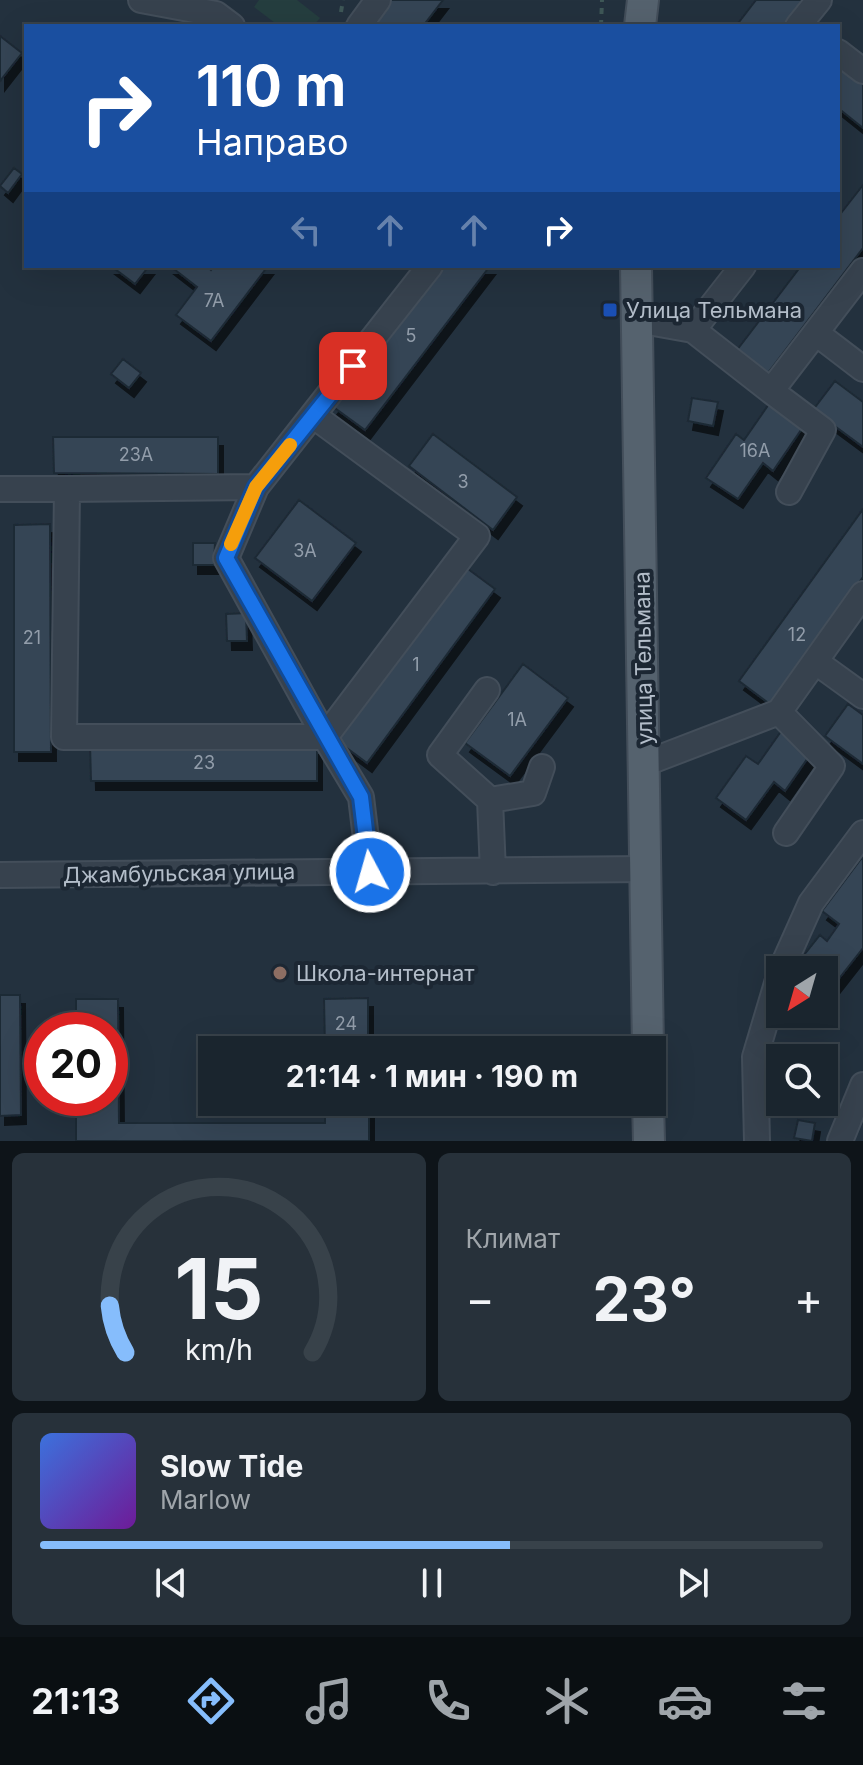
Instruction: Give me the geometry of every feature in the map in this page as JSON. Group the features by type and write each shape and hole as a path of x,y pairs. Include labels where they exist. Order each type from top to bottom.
{"main road":[{"path":"640,24 643,0"},
{"name":"улица Тельмана","path":"636,268 648,1036"},
{"path":"648,1116 649,1141"}],"street":[{"path":"141,0 225,13"},
{"path":"360,24 378,0"},
{"path":"802,24 819,0"},
{"path":"840,54 863,71"},
{"path":"370,872 361,797 226,558 256,487 428,268"},
{"path":"693,330 741,268"},
{"path":"771,391 863,271"},
{"path":"637,320 693,330 823,430 789,492"},
{"path":"816,333 863,369"},
{"path":"314,416 477,536 325,737"},
{"path":"0,489 256,487"},
{"path":"67,489 64,737 325,737"},
{"path":"646,763 779,712 863,594"},
{"path":"816,662 863,696"},
{"path":"487,690 440,755 490,800 493,872"},
{"path":"779,712 832,766 786,833"},
{"path":"490,800 533,793 542,767"},
{"path":"787,956 811,903 863,833"},
{"name":"Джамбульская улица","path":"0,875 646,869"},
{"path":"757,1141 755,1057 766,1020"},
{"path":"840,1141 863,1085"}],"path":[{"path":"601,24 602,0"}],"green space":[{"path":"259,0 297,0 320,18 315,24 276,24 254,7"}],"building":[{"path":"391,0 443,0 425,24 373,24"},
{"path":"756,0 803,0 785,24 738,24"},
{"path":"0,36 22,53 0,81"},
{"path":"840,65 863,82 863,128 840,110"},
{"path":"14,168 22,174 8,193 0,186"},
{"path":"863,185 863,248 768,373 737,350 799,268 840,268 840,214"},
{"path":"114,268 147,268 135,284"},
{"path":"173,268 266,268 211,341 176,315 197,287"},
{"path":"436,268 488,268 365,430 332,406"},
{"path":"123,359 141,373 129,388 111,374"},
{"path":"835,381 863,402 863,447 813,410"},
{"path":"692,398 718,402 713,426 688,421"},
{"path":"769,404 803,427 773,471 763,463 738,499 706,478 736,434 744,440"},
{"path":"433,434 517,497 493,530 409,466"},
{"path":"53,437 218,437 218,474 54,473"},
{"path":"299,500 356,543 312,601 255,558"},
{"path":"863,509 863,577 771,705 739,681"},
{"path":"50,524 51,752 14,752 14,525"},
{"path":"193,543 215,543 214,565 193,565"},
{"path":"464,566 495,589 367,763 336,740"},
{"path":"246,613 247,641 227,641 226,614"},
{"path":"523,664 568,698 510,776 465,743"},
{"path":"848,704 863,715 863,764 825,736"},
{"path":"782,730 812,752 785,791 774,782 746,820 716,798 746,756 758,764"},
{"path":"90,745 317,746 317,781 91,781"},
{"path":"863,856 863,948 838,980 838,956 803,956 820,935 827,941 839,924 822,911"},
{"path":"0,995 20,995 21,1115 0,1116"},
{"name":"Школа-интернат","path":"368,998 368,1036 325,1036 324,999"},
{"path":"76,999 118,999 118,1012 76,1012"},
{"path":"76,1116 119,1116 119,1123 325,1123 325,1116 369,1116 369,1141 76,1141"},
{"path":"798,1120 815,1123 812,1141 794,1138"}],"slow traffic":[{"path":"231,544 256,487 290,445"}],"place":[{"name":"Улица Тельмана","path":"610,310"},
{"name":"Школа-интернат","path":"280,973"}],"route":[{"path":"353,366 256,487 226,558 361,797 370,872"}]}
